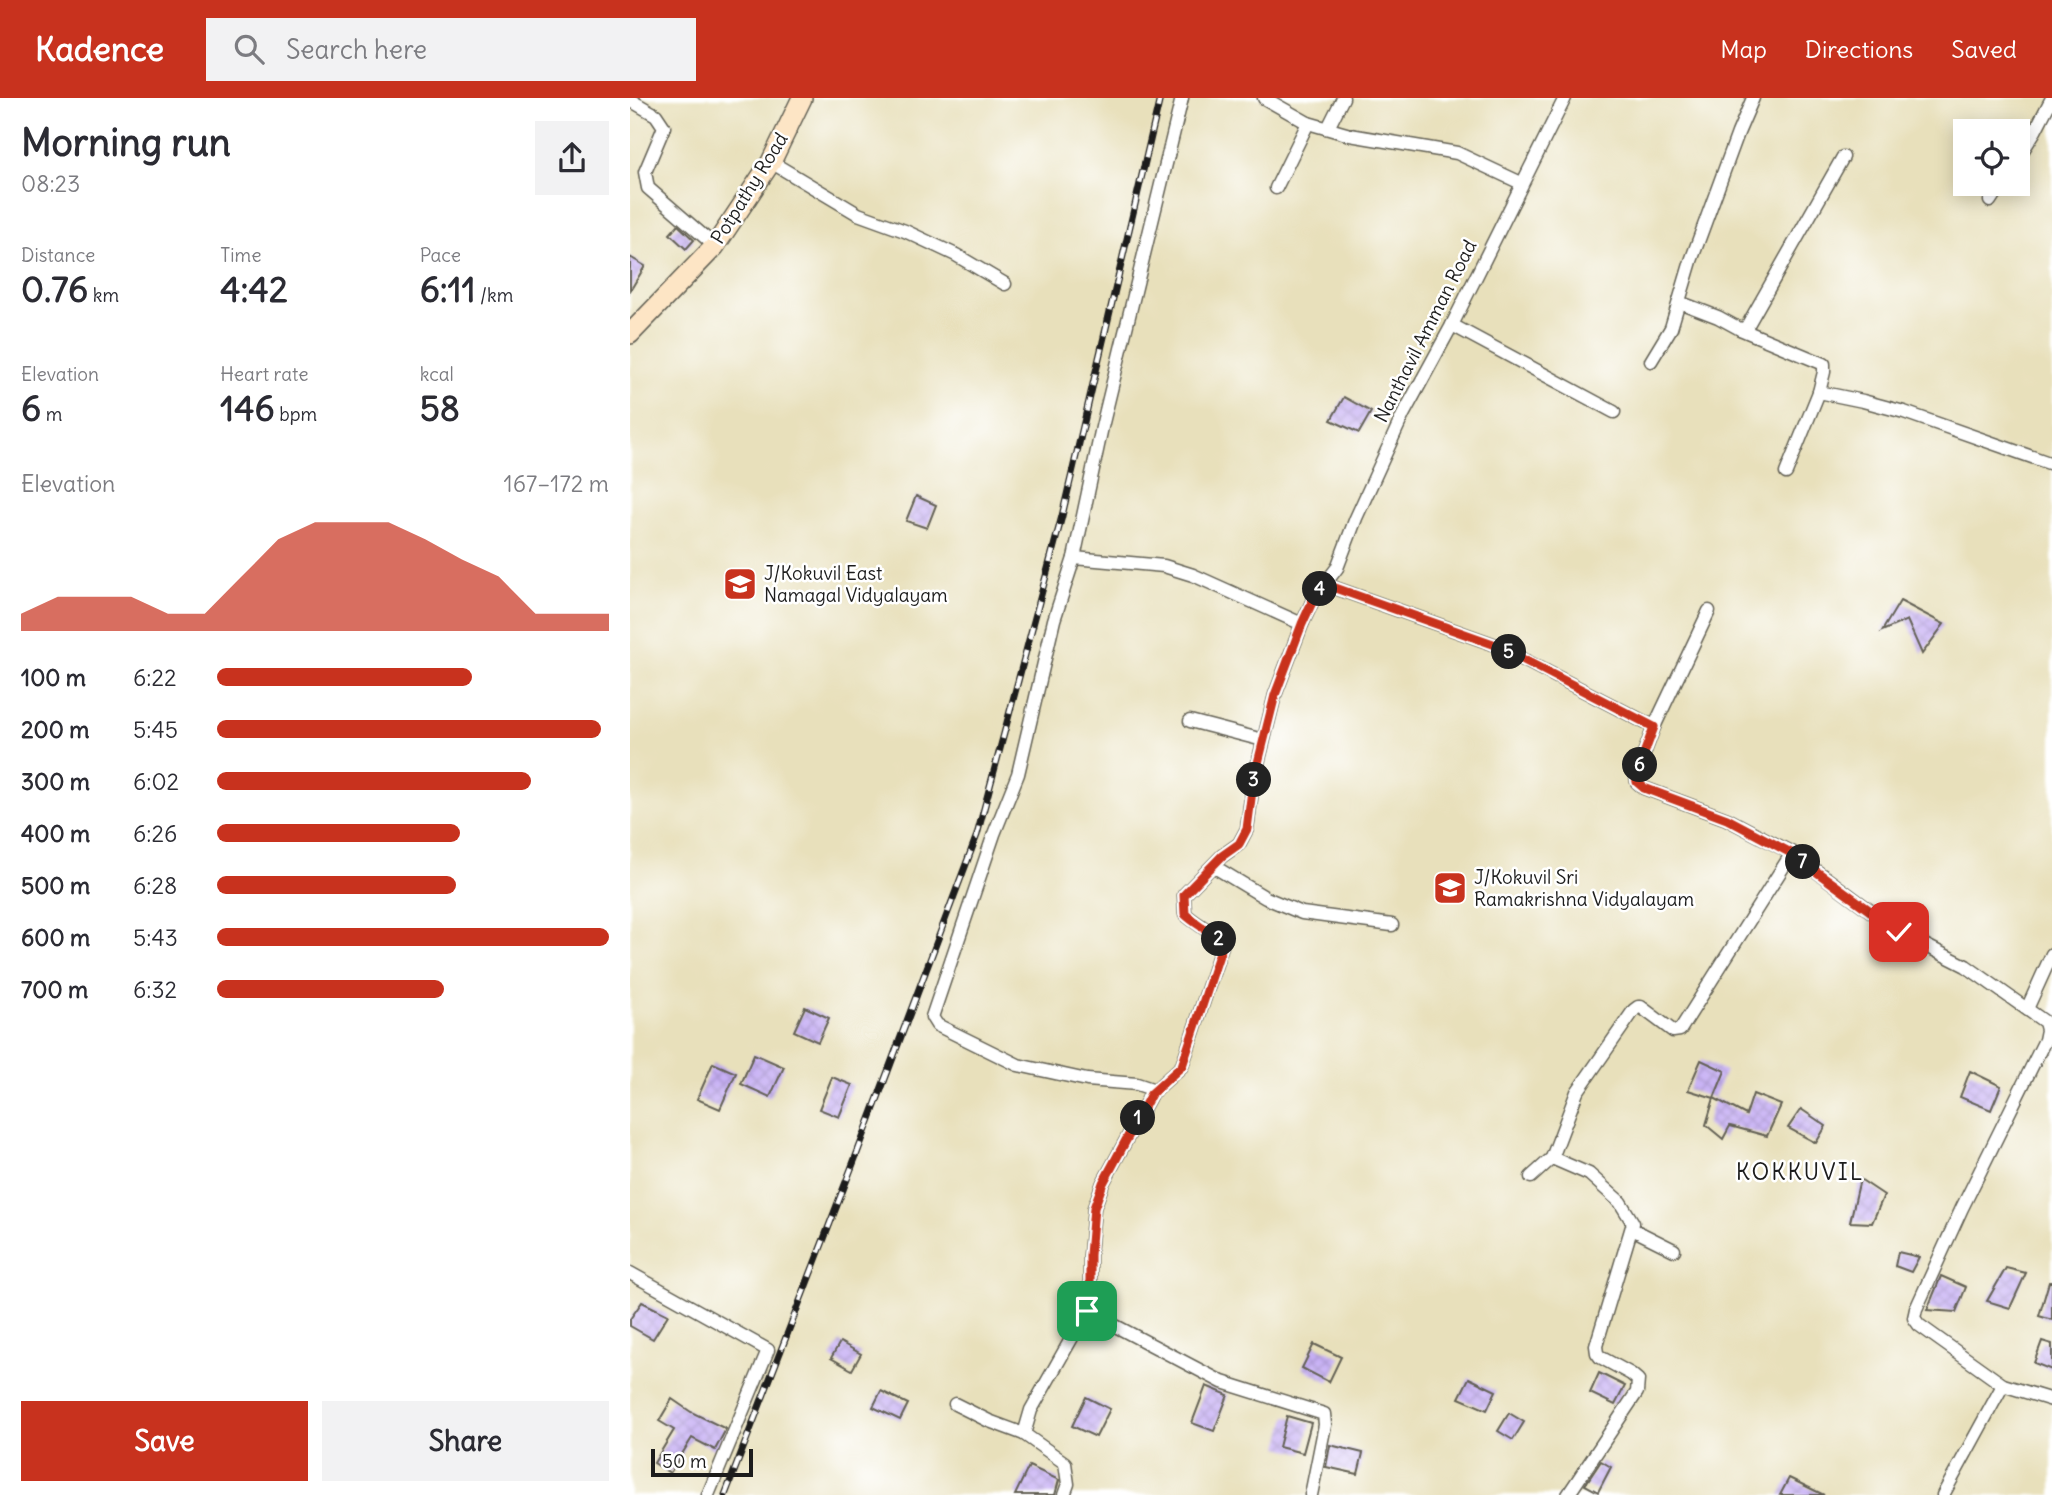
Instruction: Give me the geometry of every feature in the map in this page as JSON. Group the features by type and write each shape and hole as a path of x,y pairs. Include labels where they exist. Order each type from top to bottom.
{"street":[{"name":"Potpathy Road","path":"630,334 715,246 771,162 802,98"},
{"path":"1024,1434 1031,1410 1087,1311 1090,1301 1094,1208 1103,1183 1152,1089 1137,1084 1087,1080 1018,1065 937,1025 932,1017 994,834 1018,774 1054,620 1074,558 1102,427 1182,98"},
{"path":"1264,98 1308,123 1350,135 1457,153 1521,183"},
{"path":"1328,128 1343,98"},
{"name":"Nanthavil Amman Road","path":"1151,1094 1182,1066 1222,946 1218,937 1197,925 1185,914 1184,895 1222,856 1239,844 1247,829 1253,783 1275,695 1302,624 1314,598 1337,568 1356,518 1403,415 1452,325 1565,98"},
{"path":"1651,360 1671,328 1691,261 1753,98"},
{"path":"2030,139 2052,98"},
{"path":"630,100 656,115 663,127 645,172 648,188 715,246"},
{"path":"1276,188 1308,123"},
{"path":"1740,329 1746,328 1750,323 1843,158"},
{"path":"771,162 858,214 915,235 956,255 1004,284"},
{"path":"1990,201 1993,196"},
{"path":"1679,302 1824,364 1819,392 1786,474"},
{"path":"1452,325 1614,412"},
{"path":"1819,392 1904,412 2052,464"},
{"path":"1074,558 1164,566 1193,575 1302,624"},
{"path":"1324,584 1493,644 1654,727"},
{"path":"1709,611 1654,727 1636,775 1637,782 1644,788 1727,819 1791,853 1899,932 1966,966 2045,1022 2048,1030 2045,1040 1962,1208 1914,1318 1919,1325 2003,1385 2052,1400"},
{"path":"1190,721 1263,740"},
{"path":"1531,1177 1552,1158 1577,1092 1634,1010 1641,1007 1673,1031 1680,1030 1791,853"},
{"path":"1213,866 1266,898 1302,914 1392,925"},
{"path":"2027,1009 2052,954"},
{"path":"1552,1158 1589,1174 1620,1202 1633,1223 1595,1346 1600,1357 1638,1380 1637,1392 1568,1495"},
{"path":"1632,1229 1674,1251"},
{"path":"630,1273 768,1350 708,1495"},
{"path":"1087,1311 1222,1382 1324,1414 1325,1425 1311,1495"},
{"path":"1943,1495 2003,1385"},
{"path":"955,1404 1024,1434 1065,1463 1068,1484 1064,1495"}],"building":[{"path":"678,225 694,240 686,249 670,234"},
{"path":"630,257 645,266 630,291"},
{"path":"1344,397 1371,412 1359,433 1331,420"},
{"path":"916,496 936,505 927,528 906,521"},
{"path":"1900,601 1944,624 1922,654 1907,620 1882,631"},
{"path":"805,1007 829,1018 818,1042 794,1031"},
{"path":"754,1054 784,1067 770,1097 741,1084"},
{"path":"1701,1060 1725,1071 1714,1098 1688,1090"},
{"path":"713,1063 736,1073 720,1109 697,1099"},
{"path":"1970,1071 2001,1086 1991,1110 1960,1097"},
{"path":"832,1077 852,1085 839,1117 819,1109"},
{"path":"1753,1094 1781,1105 1767,1136 1730,1126 1723,1139 1706,1125 1714,1098 1746,1115"},
{"path":"1801,1109 1826,1126 1816,1143 1788,1128"},
{"path":"1860,1179 1884,1195 1872,1223 1850,1222"},
{"path":"1898,1252 1919,1257 1911,1272 1895,1266"},
{"path":"2006,1268 2026,1273 2010,1308 1987,1301"},
{"path":"1941,1276 1966,1287 1956,1312 1927,1310"},
{"path":"2049,1282 2052,1282 2052,1320 2039,1316"},
{"path":"642,1302 668,1315 653,1339 630,1326 630,1319"},
{"path":"2042,1341 2052,1344 2052,1370 2034,1363"},
{"path":"840,1342 861,1354 852,1370 831,1358"},
{"path":"1314,1344 1341,1357 1329,1382 1302,1368"},
{"path":"1599,1373 1625,1386 1615,1405 1590,1393"},
{"path":"1469,1378 1496,1391 1487,1410 1459,1398"},
{"path":"1206,1386 1228,1395 1214,1431 1192,1423"},
{"path":"881,1391 908,1404 900,1420 873,1407"},
{"path":"1086,1397 1110,1409 1096,1437 1072,1426"},
{"path":"672,1399 691,1412 726,1429 715,1450 692,1438 670,1473 654,1463 674,1430 659,1421"},
{"path":"1509,1413 1524,1422 1513,1440 1498,1431"},
{"path":"1287,1416 1311,1423 1303,1453 1279,1447"},
{"path":"1330,1445 1363,1453 1358,1474 1326,1467"},
{"path":"1601,1461 1611,1467 1598,1492 1585,1485"},
{"path":"1029,1466 1059,1480 1055,1495 1015,1495"},
{"path":"1789,1478 1824,1495 1780,1495"}],"railway":[{"path":"725,1495 977,835 1062,516 1160,98"}],"place":[{"name":"J/Kokuvil East Namagal Vidyalayam","path":"740,584"},
{"name":"J/Kokuvil Sri Ramakrishna Vidyalayam","path":"1450,888"}],"district":[{"name":"KOKKUVIL","path":"1800,1172"}],"route":[{"path":"1087,1311 1090,1301 1094,1208 1103,1183 1151,1094 1182,1066 1222,946 1218,937 1197,925 1185,914 1184,895 1222,856 1239,844 1247,829 1253,783 1275,695 1302,624 1324,584 1493,644 1654,727 1636,775 1637,782 1644,788 1727,819 1791,853 1899,932"}]}
